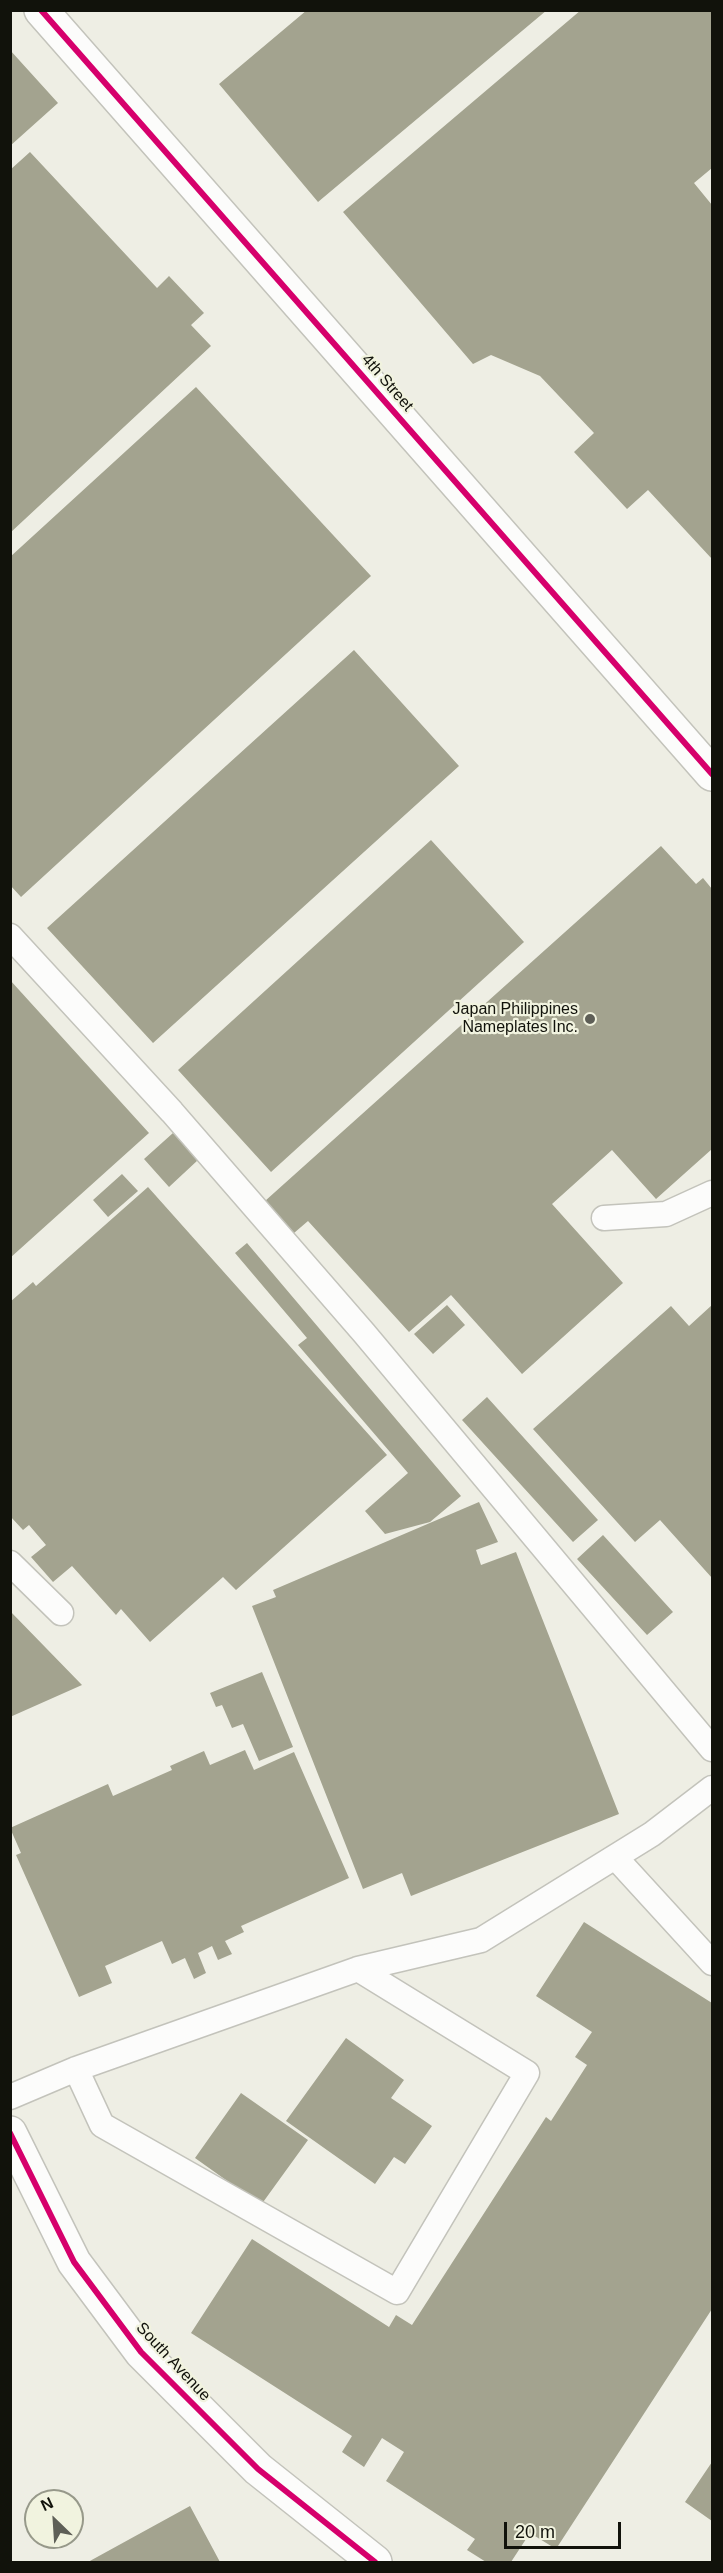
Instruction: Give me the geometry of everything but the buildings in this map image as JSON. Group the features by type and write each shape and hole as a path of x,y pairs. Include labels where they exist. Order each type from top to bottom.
{"street":[{"name":"4th Street","path":"41,10 712,774"},
{"name":"South Avenue","path":"10,2133 74,2262 141,2352 258,2469 375,2562"}],"lane":[{"path":"10,936 172,1112 364,1333 712,1749"},
{"path":"604,1218 666,1214 712,1193"},
{"path":"10,1563 61,1613"},
{"path":"10,2097 76,2069 358,1969 481,1940 652,1834 712,1788"},
{"path":"615,1857 712,1963"},
{"path":"76,2069 102,2126 397,2292 527,2073 358,1969"}],"cycle path":[{"path":"41,10 712,774"},
{"path":"10,2133 74,2262 141,2352 258,2469 375,2562"}],"place":[{"name":"Japan Philippines Nameplates Inc.","path":"590,1019"}]}
